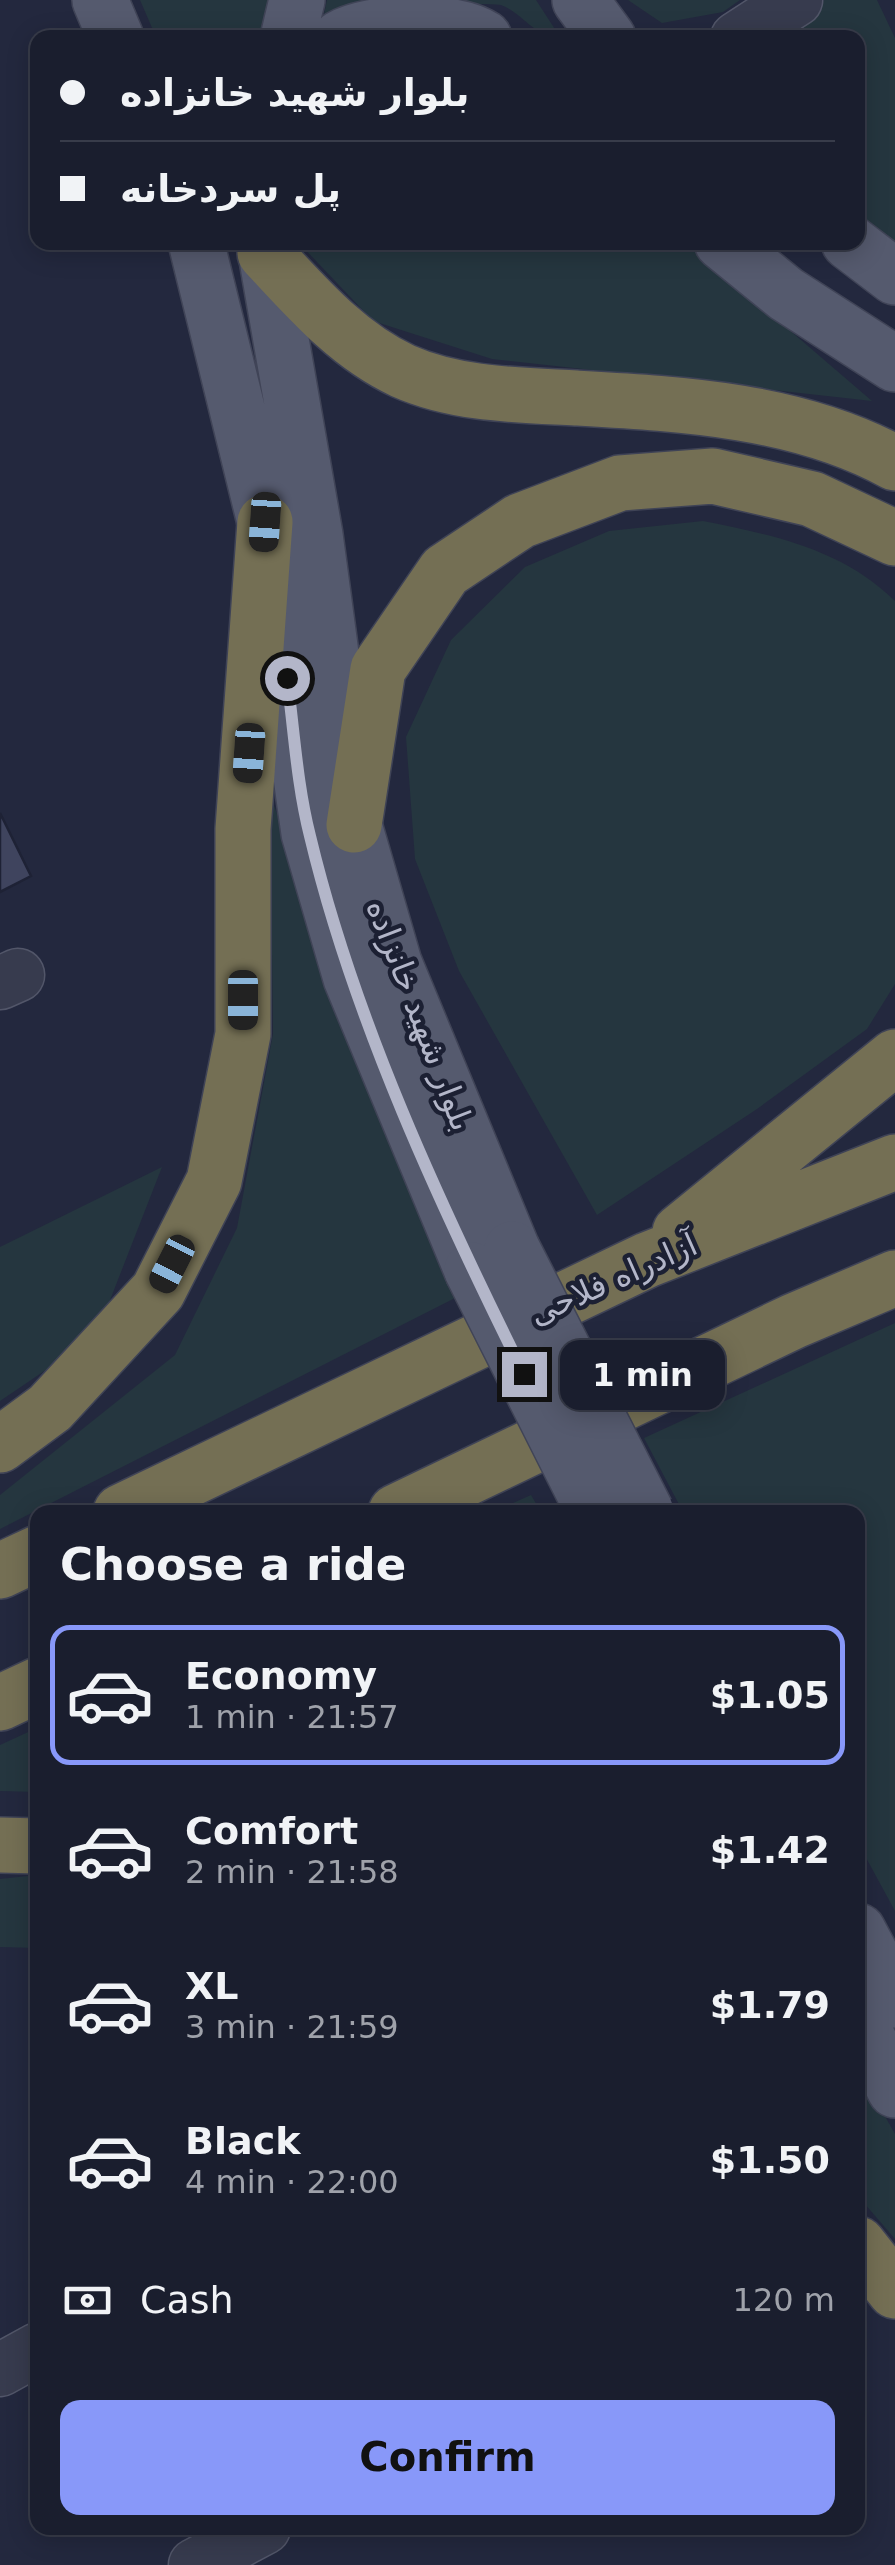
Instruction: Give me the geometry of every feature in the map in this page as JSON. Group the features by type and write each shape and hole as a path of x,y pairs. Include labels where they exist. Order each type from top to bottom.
{"highway":[{"path":"267,250 327,321 403,370 482,393 673,403 774,418 871,450 895,464"},
{"path":"354,825 378,669 445,571 520,521 620,482 714,476 812,499 895,538"},
{"path":"0,1445 50,1408 158,1292 214,1180 243,1034 243,830 265,522"},
{"path":"647,1260 778,1148 895,1057"},
{"name":"آزادراه فلاحی","path":"136,1505 647,1260 895,1162"},
{"path":"411,1505 794,1321 895,1278"},
{"path":"0,1571 30,1557"},
{"path":"0,1703 30,1689"},
{"path":"0,1844 30,1846"},
{"path":"865,2253 895,2291"}],"main road":[{"path":"100,0 113,30"},
{"path":"290,30 297,0"},
{"path":"353,30 412,23 446,30"},
{"name":"بلوار شهید خانزاده","path":"198,250 265,522 309,834 351,978 492,1259"},
{"name":"بلوار شهید خانزاده","path":"265,250 315,536 354,825 394,962 492,1259"},
{"path":"732,250 786,294 895,364"},
{"path":"860,250 895,277"},
{"path":"492,1259 591,1505"},
{"path":"492,1259 642,1505"},
{"path":"865,1944 895,2000"},
{"path":"865,2033 895,2090"}],"street":[{"path":"749,30 796,0"},
{"path":"0,2370 30,2353"},
{"path":"195,2565 251,2535"}],"shaded area":[{"path":"140,0 269,0 262,30 153,30"},
{"path":"327,0 536,0 555,30 538,30 501,5 484,4 323,19"},
{"path":"628,0 740,0 723,12 662,23"},
{"path":"824,0 877,0 895,38 895,243 865,219 865,30 796,30"},
{"path":"306,250 696,250 872,401 492,359 373,321"},
{"path":"703,521 781,539 829,557 874,583 895,601 895,984 867,1029 757,1109 597,1215 459,971 415,859 406,737 451,640 525,567 609,531"},
{"path":"270,795 457,1297 47,1505 30,1505 30,1514 0,1529 0,1495 175,1355 237,1228 273,1034"},
{"path":"162,1167 96,1336 0,1401 0,1247"},
{"path":"895,1323 895,1911 865,1856 865,1505 679,1505 644,1438"},
{"path":"531,1495 537,1505 509,1505"},
{"path":"30,1731 30,1792 0,1791 0,1745"},
{"path":"30,1876 30,1948 0,1947 0,1879"},
{"path":"865,2080 895,2134 895,2239 865,2204"}],"building":[{"path":"0,813 31,876 0,892"}],"route":[{"path":"287,678 309,834 351,978 472,1270 524,1374"}]}
